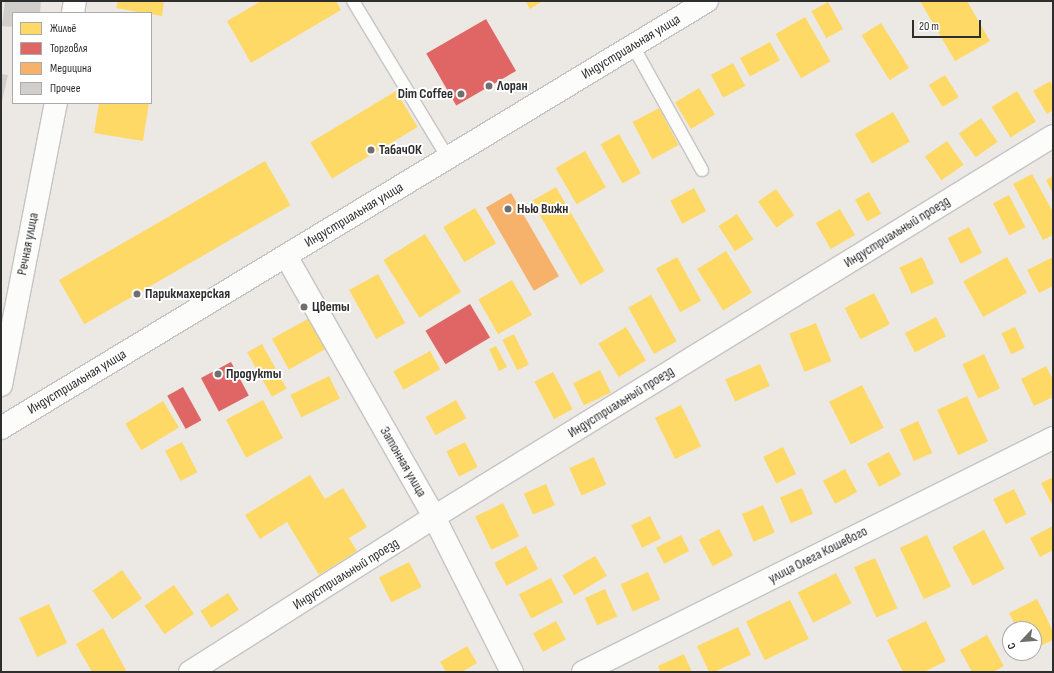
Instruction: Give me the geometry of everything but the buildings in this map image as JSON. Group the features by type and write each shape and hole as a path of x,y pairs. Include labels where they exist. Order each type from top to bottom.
{"street":[{"path":"73,12 75,1"},
{"name":"Индустриальная улица","path":"1,428 707,1"},
{"name":"Речная улица","path":"1,384 56,104"},
{"name":"Индустриальный проезд","path":"190,672 434,517 1053,136"},
{"name":"Затонная улица","path":"286,256 434,517 512,672"},
{"name":"улица Олега Кошевого","path":"583,672 1053,438"}],"lane":[{"path":"353,1 448,158"},
{"path":"633,46 702,170"}],"place":[{"name":"Лоран","path":"489,86"},
{"name":"Dim Coffee","path":"461,94"},
{"name":"ТабачОК","path":"371,150"},
{"name":"Нью Вижн","path":"508,209"},
{"name":"Парикмахерская","path":"137,294"},
{"name":"Цветы","path":"304,307"},
{"name":"Продукты","path":"218,374"}]}
